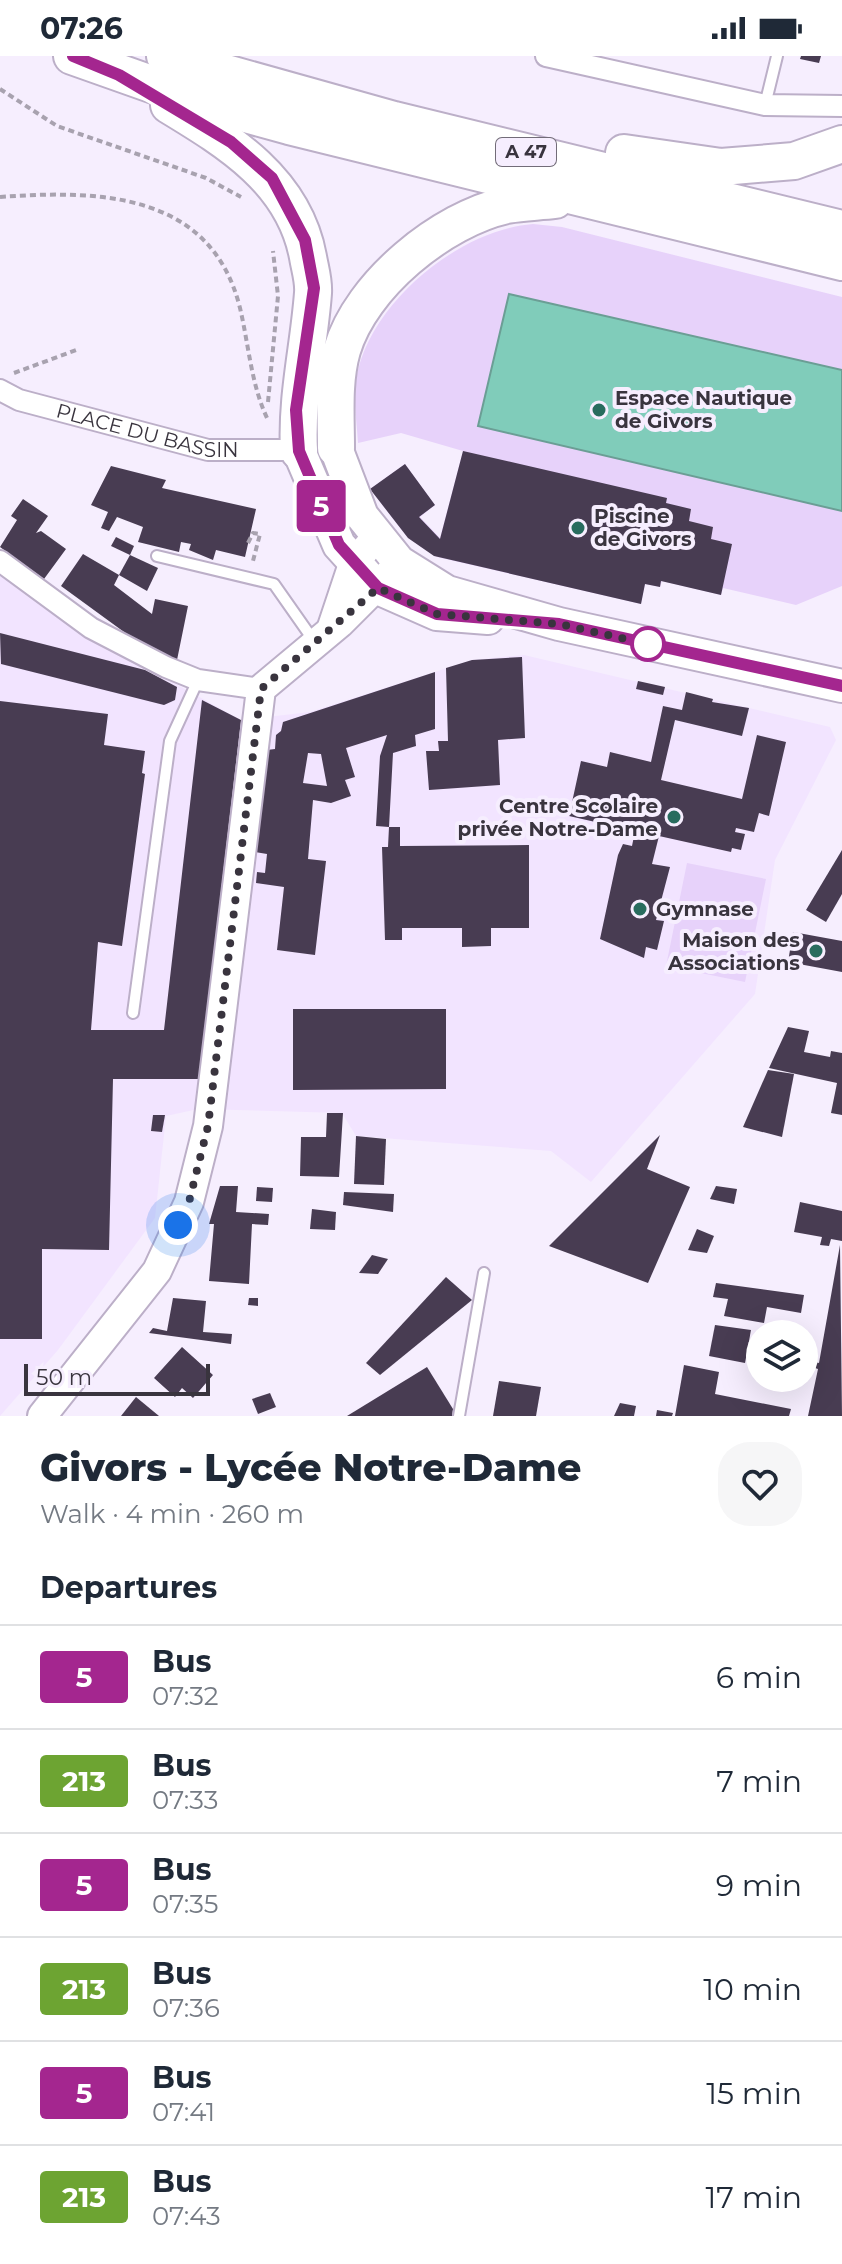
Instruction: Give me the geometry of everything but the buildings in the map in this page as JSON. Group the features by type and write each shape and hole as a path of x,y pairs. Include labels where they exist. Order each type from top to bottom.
{"highway":[{"name":"A 47","path":"72,56 119,75 289,126 842,262"},
{"name":"A 47","path":"165,56 394,120 842,229"},
{"path":"212,71 398,101 644,158 721,167 794,161 842,144"},
{"path":"119,75 231,142 272,178 305,240 314,288 296,410 299,451"},
{"path":"336,448 336,386 342,349 355,322 382,282 425,243 465,221 506,206 581,198"}],"main road":[{"path":"336,448 362,516 377,536 399,562 447,592 559,624 842,686"},
{"path":"299,451 339,545 378,588 437,614 559,624"}],"street":[{"path":"546,56 765,105 842,106"},
{"name":"PLACE DU BASSIN","path":"5,382 19,400 208,450 299,451 336,448"},
{"path":"323,637 353,564 377,536"},
{"path":"0,561 91,628 198,680 261,689"},
{"path":"42,1416 157,1271 189,1202 208,1126 261,689 378,588 399,562"}],"lane":[{"path":"765,105 777,56"},
{"path":"157,556 274,584 323,637"},
{"path":"133,1013 170,741 198,680"},
{"path":"459,1416 484,1273"}],"path":[{"path":"0,89 57,126 206,178 245,199"},
{"path":"0,197 69,192 126,198 163,210 195,233 226,274 239,305 256,396 269,422 267,394 278,296 271,239"},
{"path":"5,382 79,349"},
{"path":"248,543 253,533 260,534 254,557"}],"shaded area":[{"name":"Espace Nautique de Givors","path":"533,224 562,227 842,297 842,586 796,605 723,588 721,595 662,581 660,587 645,584 641,604 437,557 408,538 370,489 405,464 435,505 420,517 440,538 463,451 401,433 358,443 355,388 362,358 375,329 418,278 445,257 474,241 504,229"},
{"path":"509,294 842,370 842,511 478,426"},
{"path":"0,569 116,651 241,720 310,712 472,660 524,655 830,727 836,740 775,860 755,994 591,1182 551,1151 356,1136 342,1113 198,1109 166,1116 155,1218 58,1350 0,1416"},
{"path":"687,863 766,879 745,982 666,966"}],"bus line":[{"name":"5","path":"73,56 119,75 231,142 272,178 305,240 314,288 296,410 299,451 339,545 378,588 437,614 559,624 842,686"}],"place":[{"name":"Espace Nautique de Givors","path":"599,410"},
{"name":"Piscine de Givors","path":"578,528"},
{"name":"Centre Scolaire privée Notre-Dame","path":"674,817"},
{"name":"Gymnase","path":"640,909"},
{"name":"Maison des Associations","path":"816,951"}],"route":[{"path":"178,1225 189,1202 208,1126 261,689 378,588 437,614 559,624 648,644"}]}
